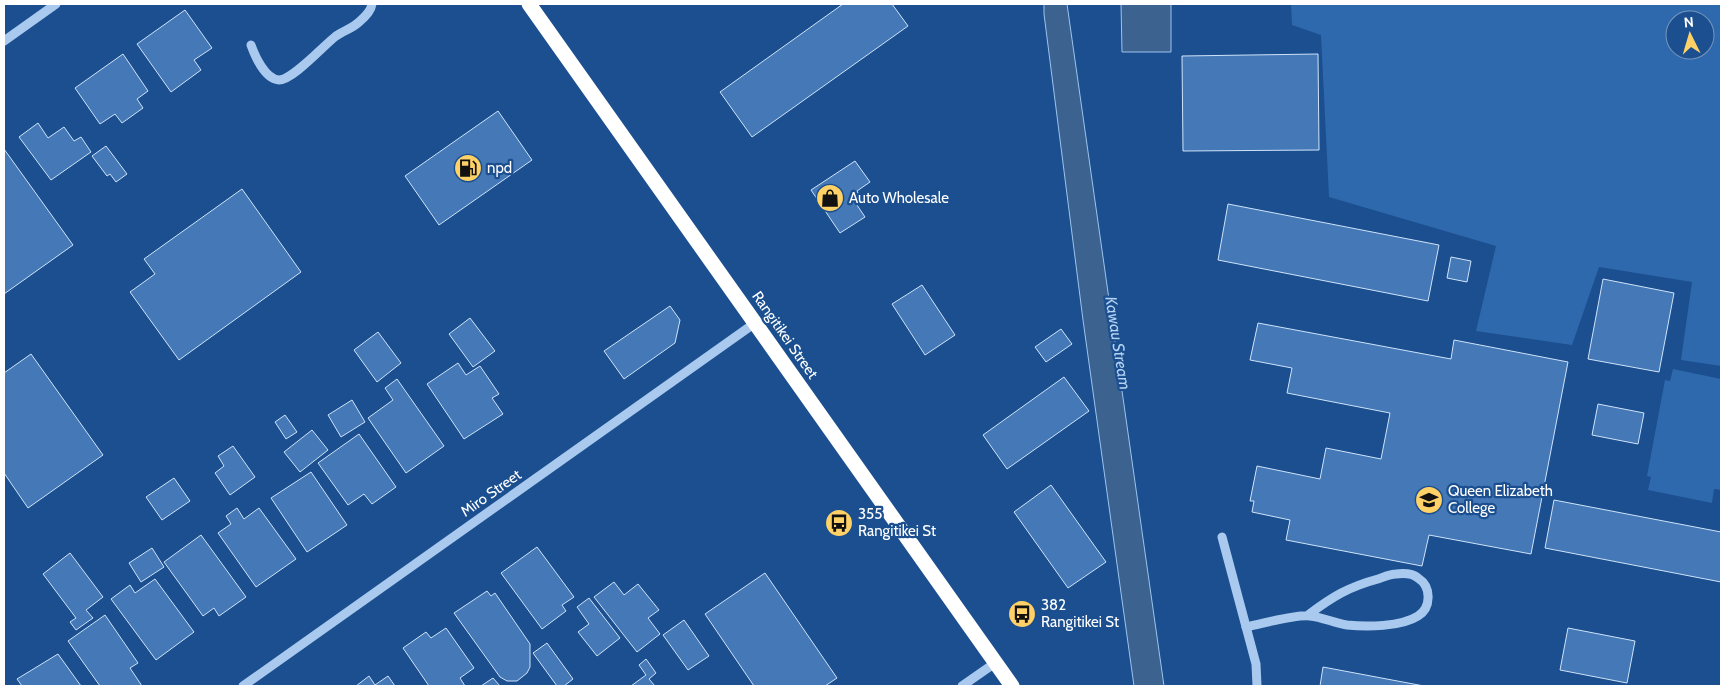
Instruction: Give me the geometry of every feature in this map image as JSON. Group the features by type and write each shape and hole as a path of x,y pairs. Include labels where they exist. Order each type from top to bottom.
{"highway":[{"name":"Rangitikei Street","path":"529,4 1012,686"}],"street":[{"path":"4,41 56,4"},
{"path":"251,45 256,60 271,77 278,80 285,78 313,58 336,36 358,24 371,9 372,4"},
{"name":"Miro Street","path":"243,686 755,323"},
{"path":"1222,537 1256,664 1257,686"},
{"path":"1246,627 1308,616 1348,625 1400,623 1414,618 1424,611 1428,601 1428,594 1423,582 1418,577 1395,574 1359,584 1335,595 1308,616"},
{"path":"962,686 995,663"}],"shaded area":[{"path":"1044,4 1067,4 1164,686 1134,686 1083,320"},
{"path":"1121,4 1171,4 1171,52 1122,52"},
{"path":"1291,4 1721,4 1721,366 1681,360 1692,282 1599,267 1572,345 1476,331 1496,246 1329,197 1321,35 1292,25"},
{"path":"1673,369 1721,379 1721,490 1714,489 1712,503 1648,490 1651,477 1647,476 1665,380 1670,381"}],"building":[{"path":"843,4 892,4 908,26 752,137 720,92"},
{"path":"185,10 212,48 194,60 201,70 171,92 137,44"},
{"path":"123,54 148,91 137,99 143,108 122,123 115,114 100,124 75,88"},
{"path":"1318,54 1319,150 1183,151 1182,56"},
{"name":"npd","path":"498,111 532,160 439,225 405,176"},
{"path":"38,123 48,138 64,127 74,141 81,137 91,152 51,180 19,137"},
{"path":"106,146 127,174 116,182 110,174 107,176 92,156"},
{"path":"4,149 73,245 4,294"},
{"path":"855,161 870,182 857,191 859,195 853,199 865,217 840,233 811,190"},
{"path":"242,189 301,272 179,360 130,292 155,274 144,259"},
{"path":"1228,204 1439,245 1428,301 1218,260"},
{"path":"1451,257 1471,261 1467,282 1447,278"},
{"path":"1603,279 1674,293 1659,372 1588,359"},
{"path":"922,285 955,335 925,355 892,304"},
{"path":"670,306 680,320 675,343 624,379 604,351"},
{"path":"470,318 495,351 473,367 449,334"},
{"path":"1258,323 1451,359 1454,340 1568,362 1531,554 1429,535 1422,566 1286,540 1290,520 1252,512 1254,501 1250,501 1257,466 1320,479 1326,448 1381,459 1390,413 1287,393 1292,368 1250,360"},
{"path":"1061,329 1072,344 1046,362 1035,347"},
{"path":"378,332 401,363 377,382 354,350"},
{"path":"31,354 103,455 28,508 4,473 4,373"},
{"path":"458,363 466,375 480,366 499,394 492,398 503,414 464,439 427,384"},
{"path":"1064,377 1089,411 1007,469 983,435"},
{"path":"397,379 444,446 406,473 368,418 393,400 385,388"},
{"path":"352,400 365,422 341,437 328,415"},
{"path":"1598,404 1644,413 1638,444 1592,435"},
{"path":"285,415 297,432 286,439 275,422"},
{"path":"312,430 328,450 300,472 284,452"},
{"path":"359,434 396,487 372,504 364,494 348,505 318,463"},
{"path":"233,446 255,477 230,495 215,473 224,466 218,456"},
{"path":"311,472 347,525 307,552 271,498"},
{"path":"174,478 190,501 162,520 146,497"},
{"path":"1051,485 1106,562 1068,588 1014,512"},
{"path":"1554,500 1721,532 1721,582 1545,548"},
{"path":"237,508 244,519 259,508 296,559 256,587 218,533 231,524 226,516"},
{"path":"201,535 246,597 219,616 214,608 203,616 164,562"},
{"path":"537,547 574,597 562,605 566,611 542,629 501,573"},
{"path":"152,548 164,567 141,582 129,563"},
{"path":"70,553 103,597 86,610 93,618 76,630 70,622 76,618 43,574"},
{"path":"765,573 837,678 825,686 754,686 705,614"},
{"path":"155,579 194,632 156,660 111,599 130,585 135,593"},
{"path":"614,582 624,595 638,584 659,610 648,618 660,634 637,652 594,597"},
{"path":"487,591 491,596 495,593 530,644 530,667 527,673 517,681 507,681 500,677 454,613"},
{"path":"589,598 620,638 597,656 578,632 589,624 577,607"},
{"path":"105,615 138,663 130,668 142,686 100,686 68,641"},
{"path":"684,620 709,656 688,670 663,635"},
{"path":"446,628 474,668 460,678 465,686 429,686 403,648 426,632 431,638"},
{"path":"1568,628 1635,641 1627,683 1560,670"},
{"path":"547,643 573,679 564,686 557,686 533,653"},
{"path":"58,654 81,686 22,686 17,679"},
{"path":"646,659 656,673 649,679 655,686 631,686 646,675 639,665"},
{"path":"1323,667 1424,686 1320,686"},
{"path":"369,676 375,685 388,676 395,686 356,686"},
{"path":"493,678 500,686 481,686"}],"place":[{"name":"npd","path":"468,168"},
{"name":"Auto Wholesale","path":"830,198"},
{"name":"Queen Elizabeth College","path":"1429,500"},
{"name":"355 Rangitikei St","path":"839,523"},
{"name":"382 Rangitikei St","path":"1022,614"}],"water label":[{"name":"Kawau Stream","path":"1118,343"}]}
